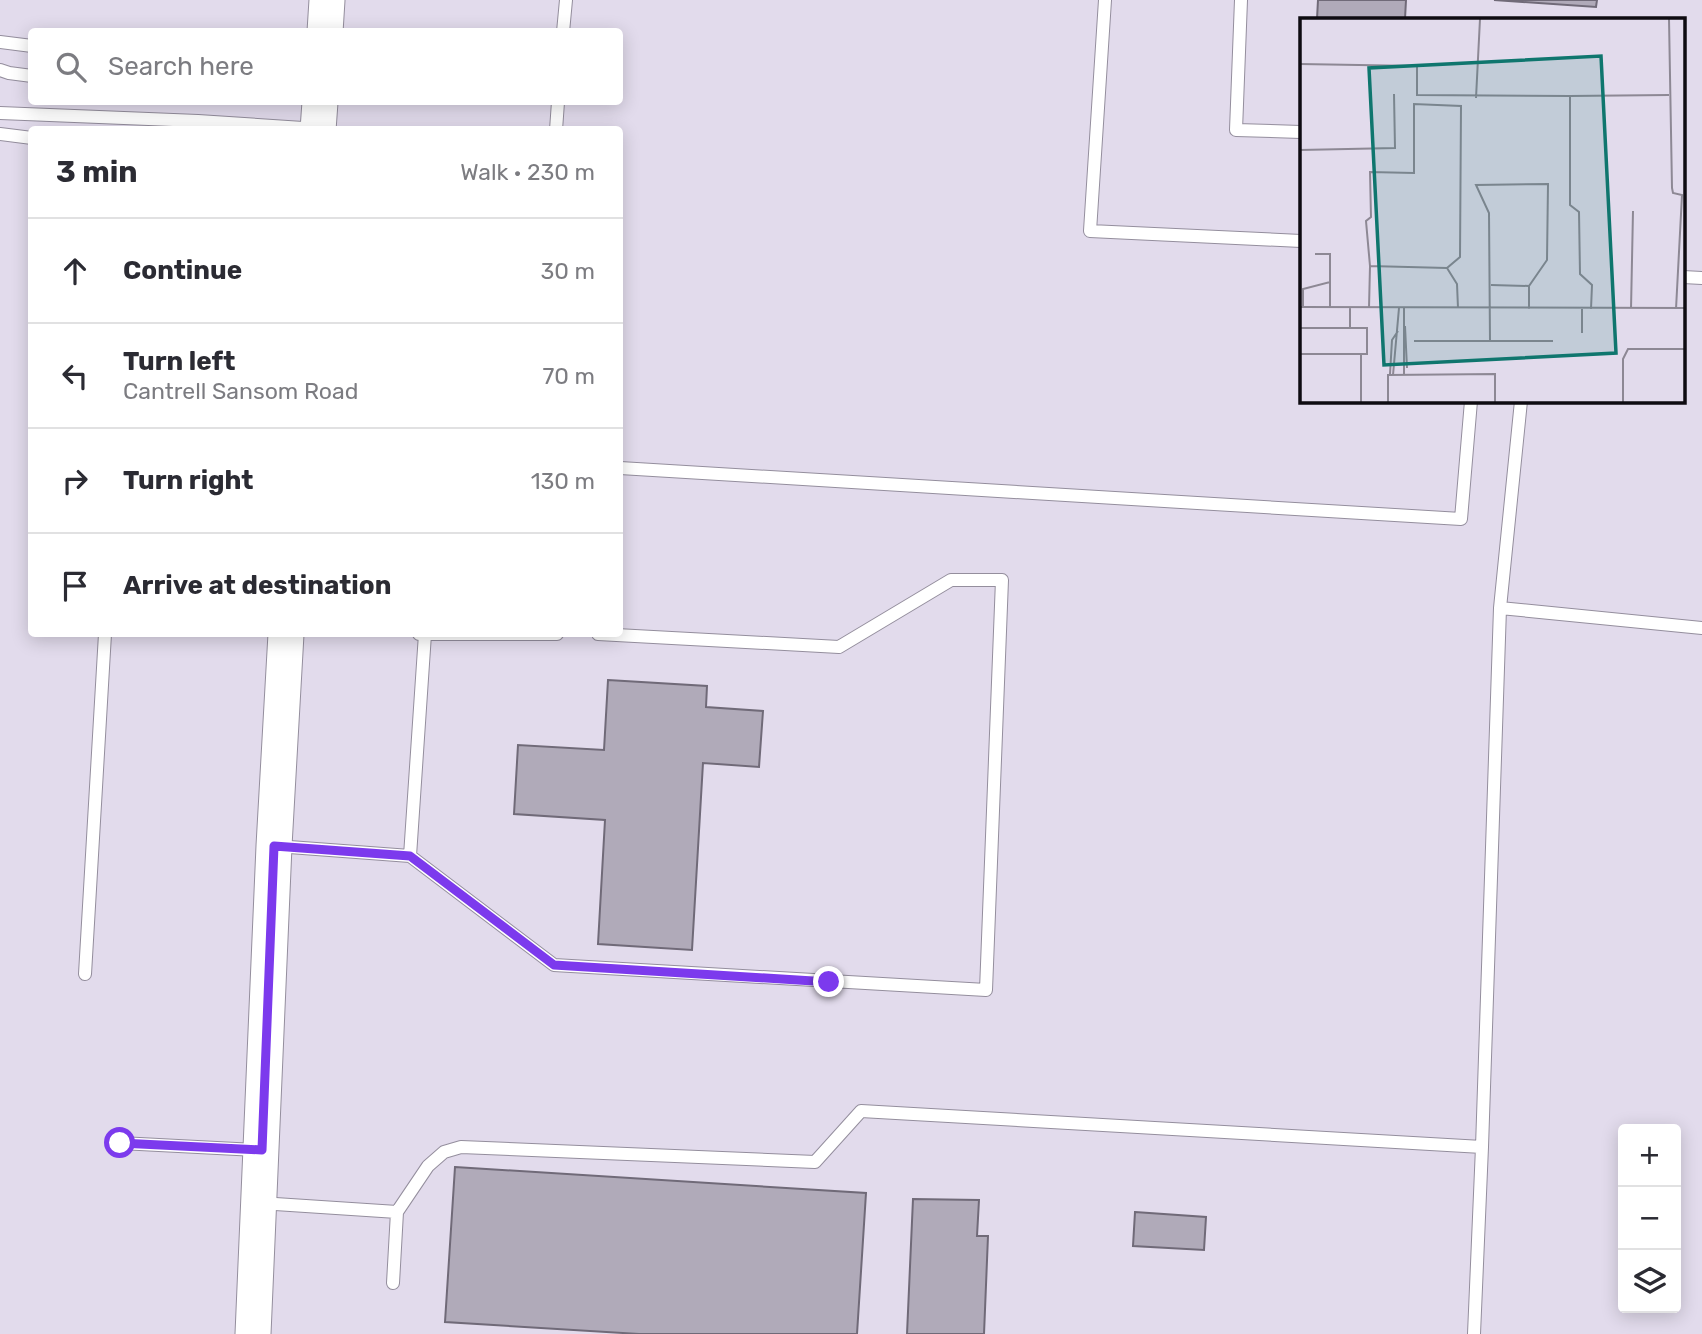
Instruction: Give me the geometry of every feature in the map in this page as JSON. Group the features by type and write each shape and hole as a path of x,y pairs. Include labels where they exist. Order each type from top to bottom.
{"main road":[{"path":"325,28 327,0"},
{"path":"253,1334 286,637"}],"lane":[{"path":"563,28 566,0"},
{"path":"1105,0 1090,231 1300,241"},
{"path":"1241,0 1237,130 1300,132"},
{"path":"0,42 28,46"},
{"path":"0,70 9,74 28,76"},
{"path":"556,126 558,105"},
{"path":"0,113 232,123 317,113"},
{"path":"226,126 232,123"},
{"path":"0,134 28,138"},
{"path":"1684,277 1702,278"},
{"path":"623,468 1461,519 1471,402"},
{"path":"1474,1334 1500,608 1521,402"},
{"path":"274,846 410,856 554,965 986,990 1002,580 951,580 839,647 623,635"},
{"path":"1500,608 1702,628"},
{"path":"85,974 105,637"},
{"path":"410,856 425,637"},
{"path":"393,1283 397,1212 428,1166 444,1152 461,1147 815,1162 861,1111 1482,1147"},
{"path":"120,1143 262,1150"},
{"path":"259,1203 397,1212"}],"building":[{"path":"1318,0 1406,0 1405,18 1317,18"},
{"path":"1494,0 1597,0 1596,7"},
{"path":"608,680 707,686 706,707 763,711 759,767 703,763 692,950 598,944 605,820 514,814 518,745 604,750"},
{"path":"455,1167 866,1193 857,1334 639,1334 445,1322"},
{"path":"913,1199 979,1200 977,1236 988,1236 984,1334 907,1334"},
{"path":"1135,1212 1206,1217 1204,1250 1133,1246"}],"route":[{"path":"120,1143 262,1150 274,846 410,856 554,965 829,982"}]}
